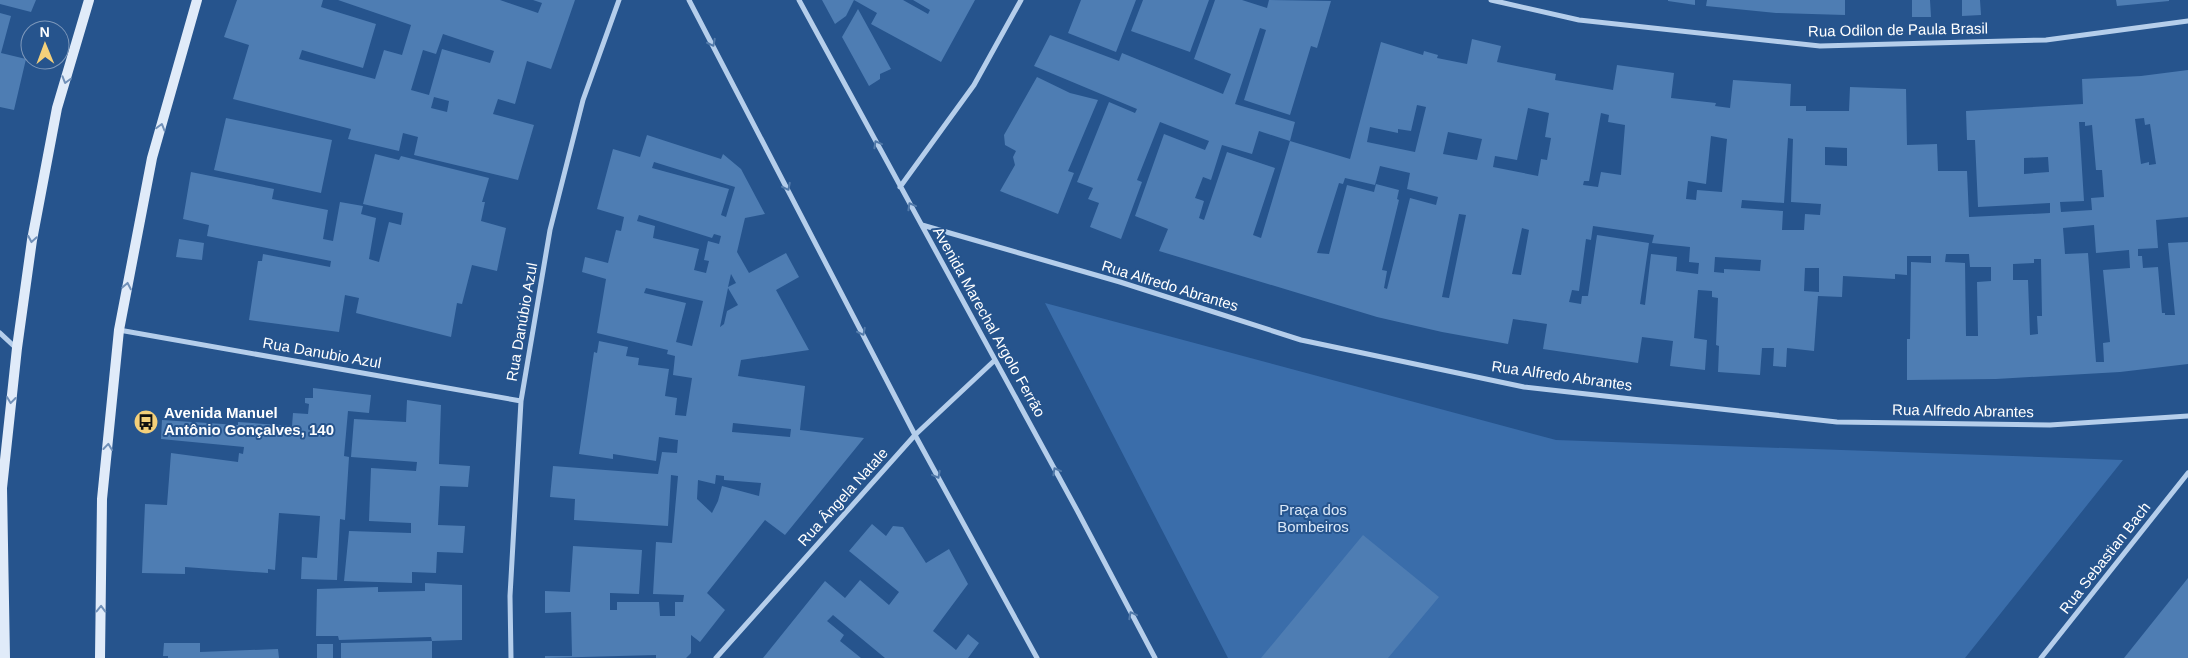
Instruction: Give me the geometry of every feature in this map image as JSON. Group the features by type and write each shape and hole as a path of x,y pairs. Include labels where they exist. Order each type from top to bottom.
{"main road":[{"path":"5,658 2,488 17,348 32,240 57,108 89,0"},
{"path":"100,658 102,499 119,330 152,158 197,0"}],"street":[{"name":"Rua Danúbio Azul","path":"511,658 510,596 521,401 550,230 583,100 619,0"},
{"path":"689,0 916,435 1037,658"},
{"name":"Avenida Marechal Argolo Ferrão","path":"799,0 1078,512 1154,658"},
{"path":"900,187 974,85 1022,0"},
{"name":"Rua Odilon de Paula Brasil","path":"1491,0 1579,20 1820,46 2046,40 2188,21"},
{"name":"Rua Alfredo Abrantes","path":"922,225 1120,282 1301,340 1524,387 1837,422 2050,425 2188,416"},
{"name":"Rua Danubio Azul","path":"119,330 521,401"},
{"path":"0,333 17,348"},
{"name":"Rua Ângela Natale","path":"716,658 916,435 995,360"},
{"name":"Rua Sebastian Bach","path":"2041,658 2188,473"}],"green space":[{"name":"Praça dos Bombeiros","path":"1045,303 1556,440 2123,460 1965,658 1228,658"}],"building":[{"path":"0,0 36,0 31,12 0,4"},
{"path":"237,0 323,0 321,7 376,24 363,68 302,50 299,59 375,79 384,50 402,55 411,25 338,0 500,0 538,13 542,3 533,0 575,0 551,69 527,61 515,104 498,99 493,114 534,125 518,180 414,155 418,137 403,133 399,151 348,139 351,129 233,99 249,45 224,37","holes":["443,34 494,51 490,63 442,49 429,95 411,90 423,50 436,54","434,97 449,101 447,112 431,108"]},
{"path":"822,0 854,0 846,16 835,24"},
{"path":"854,0 903,0 928,14 930,10 913,0 975,0 941,62 871,24 877,13"},
{"path":"1081,0 1136,0 1116,52 1068,33"},
{"path":"1143,0 1209,0 1190,52 1131,31"},
{"path":"1215,0 1242,0 1267,8 1269,0 1331,1 1317,48 1311,46 1290,115 1244,100 1266,30 1260,28 1235,104 1295,122 1290,141 1350,159 1381,42 1423,55 1424,51 1438,55 1437,58 1467,64 1472,39 1501,46 1497,62 1556,74 1555,80 1613,90 1617,65 1674,73 1671,98 1716,103 1715,106 1730,108 1733,80 1791,84 1790,106 1806,106 1806,111 1849,111 1850,87 1906,89 1907,145 1937,144 1938,171 1967,171 1969,217 2050,213 2050,203 1978,207 1975,140 1967,140 1966,111 2083,104 2082,79 2141,76 2188,70 2188,217 2156,220 2158,248 2138,249 2138,256 2142,256 2143,268 2158,267 2162,313 2165,313 2165,315 2175,315 2168,243 2188,242 2188,364 2120,372 1996,379 1907,380 1907,339 1910,339 1911,262 1931,263 1931,256 1907,256 1907,275 1895,274 1895,279 1843,276 1842,297 1818,296 1814,351 1787,348 1786,367 1773,366 1774,348 1762,348 1760,375 1718,372 1719,346 1716,345 1718,298 1712,297 1712,291 1698,290 1694,338 1707,340 1705,370 1670,366 1673,341 1642,337 1638,363 1543,349 1547,324 1513,319 1508,344 1442,332 1377,317 1159,251 1168,229 1135,216 1164,134 1205,150 1209,141 1160,122 1137,180 1142,182 1121,239 1090,227 1099,203 1088,199 1093,188 1077,182 1109,102 1135,113 1137,109 1034,66 1050,35 1119,61 1122,53 1223,94 1231,74 1194,59","holes":["1417,105 1426,107 1415,152 1367,142 1370,127 1398,133 1398,129 1411,131","1528,108 1549,113 1545,137 1551,138 1547,160 1541,159 1538,176 1493,167 1495,156 1517,160","1601,113 1609,115 1608,122 1625,125 1621,175 1601,172 1598,187 1583,185 1584,181 1589,181","2144,118 2145,125 2150,124 2156,164 2149,165 2149,162 2141,164 2135,119","2079,122 2085,122 2085,126 2092,125 2096,170 2102,170 2104,197 2091,198 2092,210 2061,212 2060,202 2084,201","1259,131 1290,141 1261,238 1253,235 1275,168 1227,152 1204,220 1199,218 1204,201 1195,198 1203,177 1211,180 1222,145 1252,154","1448,132 1482,139 1477,160 1443,154","1711,136 1727,139 1722,192 1697,190 1696,200 1686,199 1688,181 1706,184","1788,138 1793,139 1791,202 1821,204 1820,215 1805,214 1804,230 1782,230 1783,211 1741,208 1742,200 1784,203","1825,147 1847,148 1847,166 1825,165","2048,157 2049,172 2024,174 2024,158","1380,166 1410,173 1407,189 1438,197 1436,205 1410,198 1387,289 1384,288 1387,271 1382,270 1399,200 1397,199 1399,190 1376,184 1374,192 1347,185 1329,254 1317,253 1339,183 1343,184 1345,178 1375,185","1459,214 1466,215 1449,298 1442,297","2094,225 2096,253 2129,250 2130,268 2103,270 2110,342 2103,343 2104,362 2096,362 2088,253 2065,254 2063,228","1593,226 1654,235 1652,243 1690,247 1689,262 1699,263 1698,274 1676,271 1677,257 1651,254 1645,305 1640,304 1649,243 1597,235 1588,296 1582,296 1581,304 1569,302 1572,290 1579,291 1586,239 1591,240","1522,228 1529,230 1521,275 1512,274","1946,254 1969,254 1970,267 1991,267 1991,281 1977,282 1978,336 1966,336 1965,263 1945,262","1715,257 1761,260 1760,271 1724,269 1724,273 1714,272","2034,259 2041,259 2042,316 2037,316 2038,334 2030,335 2028,280 2013,280 2013,264 2034,263","1805,268 1819,268 1819,292 1804,291"]},
{"path":"1695,0 1695,5 1668,1"},
{"path":"1707,0 1845,0 1845,15 1776,13 1706,6"},
{"path":"1912,0 1930,0 1931,17 1912,17"},
{"path":"1962,0 1980,0 1981,15 1962,16"},
{"path":"2116,0 2169,0 2169,1 2117,6"},
{"path":"858,9 891,69 880,74 880,79 869,86 842,37"},
{"path":"0,13 11,16 1,53 20,58 20,70 23,70 14,110 0,107"},
{"path":"1037,77 1070,93 1098,100 1068,171 1074,173 1058,214 1000,191 1015,165 1013,157 1016,151 1005,145 1004,135"},
{"path":"226,118 332,140 321,193 214,170"},
{"path":"647,135 721,159 723,154 741,169 765,214 745,218 737,252 749,273 786,253 799,277 776,290 809,350 741,360 738,376 805,386 800,430 864,438 785,535 765,520 707,593 725,610 700,642 691,635 691,653 686,658 656,658 656,655 545,658 545,656 572,656 571,612 545,613 545,591 570,592 573,546 642,550 639,594 610,593 610,610 617,610 617,602 659,602 660,616 675,616 675,602 683,602 684,595 653,594 656,542 672,543 678,476 671,475 668,526 574,520 575,499 550,497 553,466 658,474 662,452 677,453 678,440 659,437 656,461 613,454 613,459 579,454 594,352 597,353 599,341 628,347 626,356 639,358 638,365 669,369 665,396 677,398 675,415 686,416 692,378 673,375 675,356 667,354 668,350 597,333 606,279 582,272 585,257 608,263 616,230 621,231 624,217 597,209 613,149 640,157","holes":["654,162 735,187 726,217 721,215 729,189 652,168","639,215 712,238 714,234 721,236 719,244 708,241 704,260 709,261 706,273 694,270 699,249 653,238 655,226 637,221","731,274 736,283 728,287","646,288 703,301 692,346 676,342 686,303 644,293","728,288 738,305 727,311 724,324 720,327","733,423 791,429 790,437 732,432","716,475 724,476 724,480 761,483 759,496 722,486 712,513 697,499 698,480 715,484"]},
{"path":"375,154 399,160 401,156 489,178 482,202 485,202 481,221 506,228 497,271 472,265 462,304 457,303 451,337 356,313 359,298 345,295 339,332 249,320 258,261 262,261 263,254 330,267 331,261 207,236 209,225 183,219 191,172 274,189 272,199 328,210 323,239 333,241 340,202 363,206 361,214 376,218 369,259 379,262 389,222 401,225 403,213 363,204"},
{"path":"179,239 204,243 202,260 176,257"},
{"path":"313,388 371,395 369,413 348,411 344,456 349,457 345,520 340,519 337,580 301,579 302,557 317,558 320,516 279,513 275,570 268,569 268,573 185,567 185,574 142,573 145,504 167,505 171,453 238,462 239,453 243,454 244,447 161,439 162,420 238,425 238,422 292,426 293,413 308,414 309,404 305,403 305,398 313,398"},
{"path":"407,400 441,405 439,464 470,466 468,487 440,486 438,525 465,526 463,553 437,552 436,573 412,572 412,583 344,581 349,531 411,533 411,523 369,521 371,468 416,471 417,462 351,457 354,419 406,422"},
{"path":"872,524 886,536 893,526 903,527 926,563 949,549 968,584 933,631 956,650 968,634 979,643 968,658 885,658 833,615 827,621 844,635 840,641 861,658 763,658 825,581 845,598 860,580 889,605 899,592 849,551"},
{"path":"1363,535 1439,597 1388,658 1261,658"},
{"path":"2188,578 2188,658 2124,658"},
{"path":"425,583 462,585 462,640 432,641 431,637 339,640 338,636 316,636 317,589 378,587 378,592 425,591"},
{"path":"432,641 432,658 341,658 341,643"},
{"path":"164,643 200,643 200,652 278,649 279,658 168,658 168,656 163,656"},
{"path":"317,644 333,644 333,658 317,658"}],"place":[{"name":"Avenida Manuel Antônio Gonçalves, 140","path":"146,422"}]}
